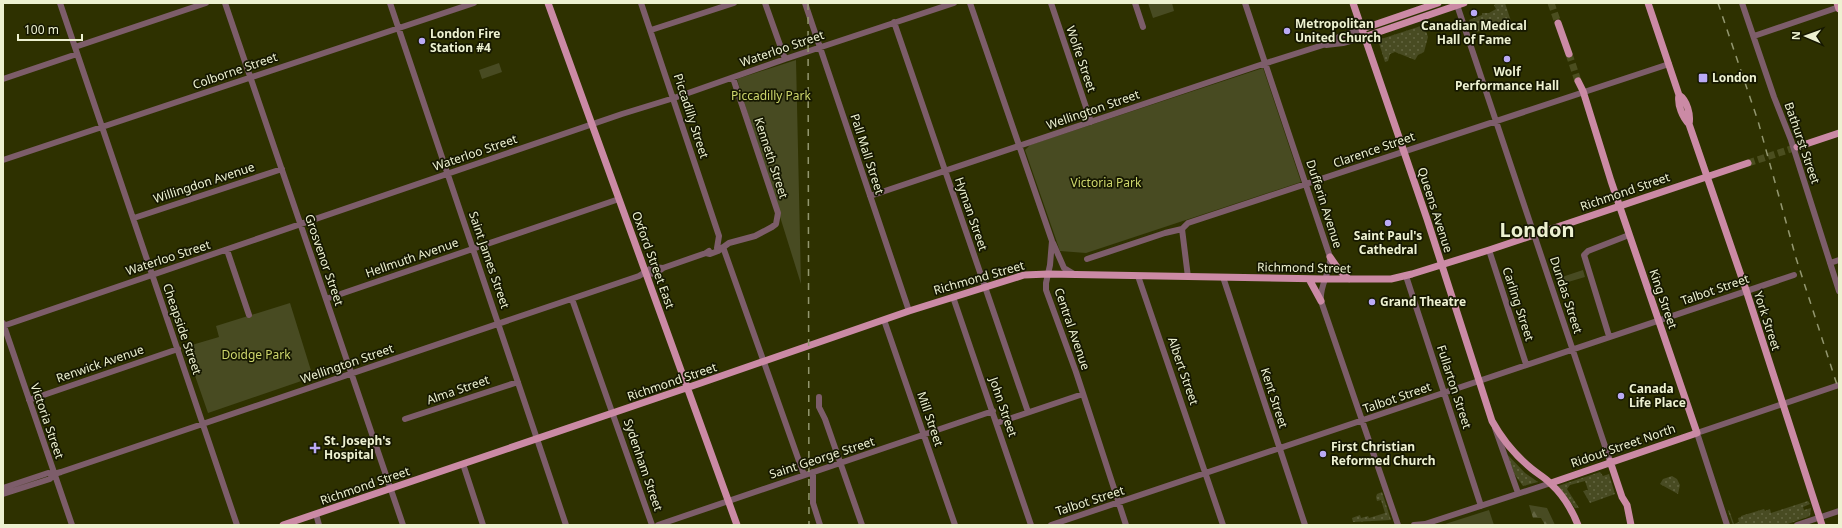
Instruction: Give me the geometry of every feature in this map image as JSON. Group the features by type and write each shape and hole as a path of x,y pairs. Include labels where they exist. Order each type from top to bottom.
{"main road":[{"name":"Oxford Street East","path":"548,3 737,525"},
{"name":"Queens Avenue","path":"1353,3 1494,424 1512,450 1532,469 1550,483 1572,512 1578,525"},
{"name":"Wellington Street","path":"1362,29 1438,3"},
{"name":"York Street","path":"1648,3 1679,95 1678,101 1685,120 1689,124 1746,290 1822,525"},
{"path":"1837,3 1839,8"},
{"name":"Wellington Street","path":"1364,36 1459,4"},
{"path":"1558,23 1569,54"},
{"name":"King Street","path":"1578,81 1583,91 1658,321 1697,433"},
{"path":"1797,147 1839,133"},
{"name":"Richmond Street","path":"283,525 613,414 909,311 1024,275 1074,274 1309,279 1391,278 1406,276 1489,250 1748,163"},
{"path":"1330,256 1341,272 1349,279"},
{"path":"1309,279 1321,302"},
{"name":"Ridout Street North","path":"1550,483 1697,433"},
{"name":"Dundas Street","path":"1610,462 1622,497 1627,505 1631,525"}],"street":[{"name":"Cheapside Street","path":"60,3 237,525"},
{"path":"3,79 206,3"},
{"name":"Grosvenor Street","path":"226,3 250,78 326,298 350,374 403,525"},
{"name":"Saint James Street","path":"390,3 566,525"},
{"name":"Colborne Street","path":"3,160 474,3"},
{"name":"Piccadilly Street","path":"641,3 719,236 725,246 759,349 804,475"},
{"path":"651,30 734,3"},
{"path":"765,3 785,59"},
{"name":"Pall Mall Street","path":"805,3 909,311"},
{"name":"Waterloo Street","path":"3,325 894,22 954,3"},
{"name":"Central Avenue","path":"970,3 1052,241 1046,290 1083,394 1126,525"},
{"name":"Wolfe Street","path":"1051,3 1091,122"},
{"path":"1135,3 1143,27"},
{"name":"Dufferin Avenue","path":"1245,3 1330,256 1330,269 1321,288 1321,302 1361,422 1398,525"},
{"name":"Bathurst Street","path":"1742,3 1776,102 1791,140 1839,291"},
{"name":"Dundas Street","path":"1459,4 1495,121 1610,462"},
{"path":"1754,36 1839,8"},
{"name":"Hyman Street","path":"894,22 1028,412"},
{"name":"Wellington Street","path":"870,196 1323,45 1341,36 1362,29"},
{"name":"Wellington Street","path":"1323,45 1342,43 1364,36"},
{"name":"Clarence Street","path":"1087,259 1164,233 1182,229 1188,223 1583,91 1669,64"},
{"name":"Kenneth Street","path":"733,78 778,213 776,224"},
{"name":"Willingdon Avenue","path":"134,218 282,169"},
{"name":"Hellmuth Avenue","path":"326,298 619,199"},
{"name":"Wellington Street","path":"3,488 48,473 54,474 572,299 646,273 653,267 663,268 706,253 710,254 725,246 755,236 776,224"},
{"path":"1182,229 1188,277"},
{"path":"1609,336 1584,255 1588,250 1630,235"},
{"path":"719,236 725,246"},
{"path":"1052,241 1064,268 1074,274"},
{"path":"227,250 249,315"},
{"name":"Carling Street","path":"1489,250 1526,364"},
{"path":"1830,263 1839,260"},
{"name":"Talbot Street","path":"1051,525 1361,422 1526,364 1794,275"},
{"name":"Albert Street","path":"1138,276 1223,525"},
{"name":"Fullarton Street","path":"1406,276 1481,506"},
{"name":"Kent Street","path":"1223,278 1305,525"},
{"name":"John Street","path":"953,297 1031,525"},
{"name":"Sydenham Street","path":"572,299 652,525"},
{"name":"Mill Street","path":"884,320 955,525"},
{"name":"Victoria Street","path":"3,325 72,525"},
{"name":"Renwick Avenue","path":"29,400 178,349"},
{"path":"756,364 759,357 759,349"},
{"name":"Alma Street","path":"405,419 518,382"},
{"name":"Ridout Street North","path":"1697,433 1839,385"},
{"path":"997,423 1083,394"},
{"path":"819,397 818,407 825,419 862,525"},
{"name":"Saint George Street","path":"658,525 924,436 993,411"},
{"name":"Queens Avenue","path":"1494,424 1518,493"},
{"name":"King Street","path":"1697,433 1727,525"},
{"path":"463,464 483,525"},
{"path":"813,472 813,503 820,525"},
{"name":"Wellington Street","path":"3,494 50,479 54,474"},
{"name":"Ridout Street North","path":"1414,525 1425,524 1550,483"},
{"path":"1797,525 1839,511"},
{"path":"316,514 319,525"},
{"path":"1074,518 1077,525"}],"green space":[{"path":"1148,3 1172,3 1174,11 1153,18"},
{"path":"1497,3 1505,3 1511,21 1474,33 1469,20 1482,15 1482,13 1489,13 1496,9 1494,5"},
{"path":"1424,25 1428,37 1424,52 1418,55 1415,60 1395,52 1390,54 1388,61 1385,62 1378,40"},
{"name":"Piccadilly Park","path":"796,60 801,284 737,79"},
{"path":"499,63 502,72 482,79 479,70"},
{"name":"Victoria Park","path":"1263,68 1301,182 1086,253 1060,251 1025,150 1030,145"},
{"path":"1583,270 1585,277 1558,285 1556,279"},
{"name":"Doidge Park","path":"290,303 313,377 208,413 185,347 219,337 216,326"},
{"path":"1506,453 1525,473 1538,482 1523,486 1515,475"},
{"path":"1600,472 1603,476 1609,474 1615,494 1590,503 1583,491 1588,490 1585,481 1570,485 1567,489 1579,508 1575,508 1558,486"},
{"path":"1672,476 1677,479 1680,485 1678,494 1660,484 1663,479"},
{"path":"1382,492 1391,520 1353,522 1352,518 1360,515 1361,518 1368,516 1369,518 1385,513 1381,500 1377,501 1376,497 1377,494"},
{"path":"1808,501 1810,504 1803,507 1804,510 1811,508 1810,516 1785,525 1733,525 1728,511 1729,510 1734,524 1739,522 1738,518 1741,516 1764,509 1765,511 1770,509 1771,513"},
{"path":"1529,505 1547,508 1555,525 1545,525 1541,518 1533,518"},
{"path":"1489,510 1494,525 1442,525"}],"tunnel":[{"path":"1551,3 1558,23"},
{"path":"1569,54 1578,81"},
{"path":"1748,163 1797,147"}],"railway":[{"path":"808,3 809,525"},
{"path":"1718,3 1758,121 1796,258 1839,391"}],"place":[{"name":"Canadian Medical Hall of Fame","path":"1474,13"},
{"name":"Metropolitan United Church","path":"1287,31"},
{"name":"London Fire Station #4","path":"422,41"},
{"name":"Wolf Performance Hall","path":"1507,59"},
{"name":"London","path":"1703,78"},
{"name":"Saint Paul's Cathedral","path":"1388,223"},
{"name":"Grand Theatre","path":"1372,302"},
{"name":"Canada Life Place","path":"1621,396"},
{"name":"St. Joseph's Hospital","path":"315,448"},
{"name":"First Christian Reformed Church","path":"1323,454"}],"district":[{"name":"London","path":"1537,230"}]}
